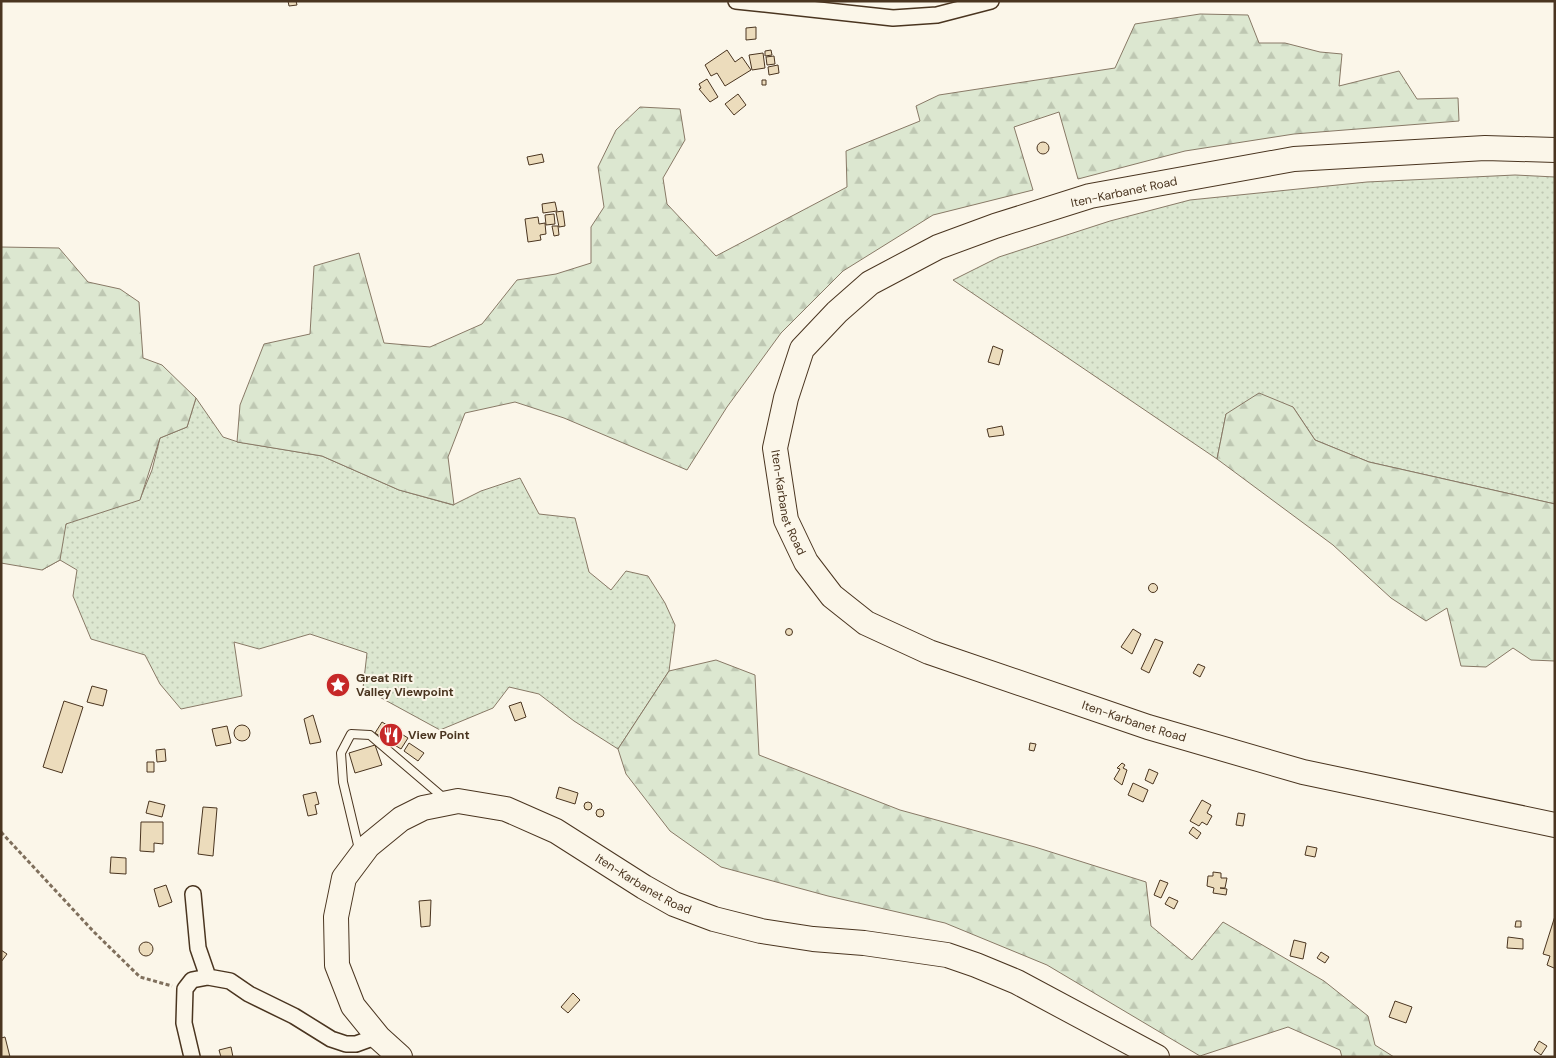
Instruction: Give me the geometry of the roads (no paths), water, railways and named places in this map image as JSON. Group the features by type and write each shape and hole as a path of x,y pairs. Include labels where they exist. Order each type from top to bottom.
{"main road":[{"name":"Iten-Karbanet Road","path":"1555,150 1485,148 1294,159 1090,196 995,226 938,247 870,283 837,312 802,349 786,398 775,448 786,520 806,562 832,596 866,623 929,652 1175,735 1302,772 1555,825"},
{"name":"Iten-Karbanet Road","path":"400,1057 378,1036 353,1006 337,965 336,917 344,878 368,846 402,819 423,808 458,801 506,809 556,831 644,888 674,904 714,919 761,931 947,955 976,965 1017,982 1157,1057"}],"street":[{"path":"736,1 893,18 937,15 991,1"},
{"path":"193,894 198,948 208,977"},
{"path":"192,1057 184,1023 185,989 192,980 208,977 230,981 249,994 294,1016 331,1039 346,1044 356,1044 378,1036"}],"lane":[{"path":"361,856 343,782 341,753 352,734 370,736 449,802"}],"place":[{"name":"Great Rift Valley Viewpoint","path":"338,685"},
{"name":"View Point","path":"391,735"}]}
